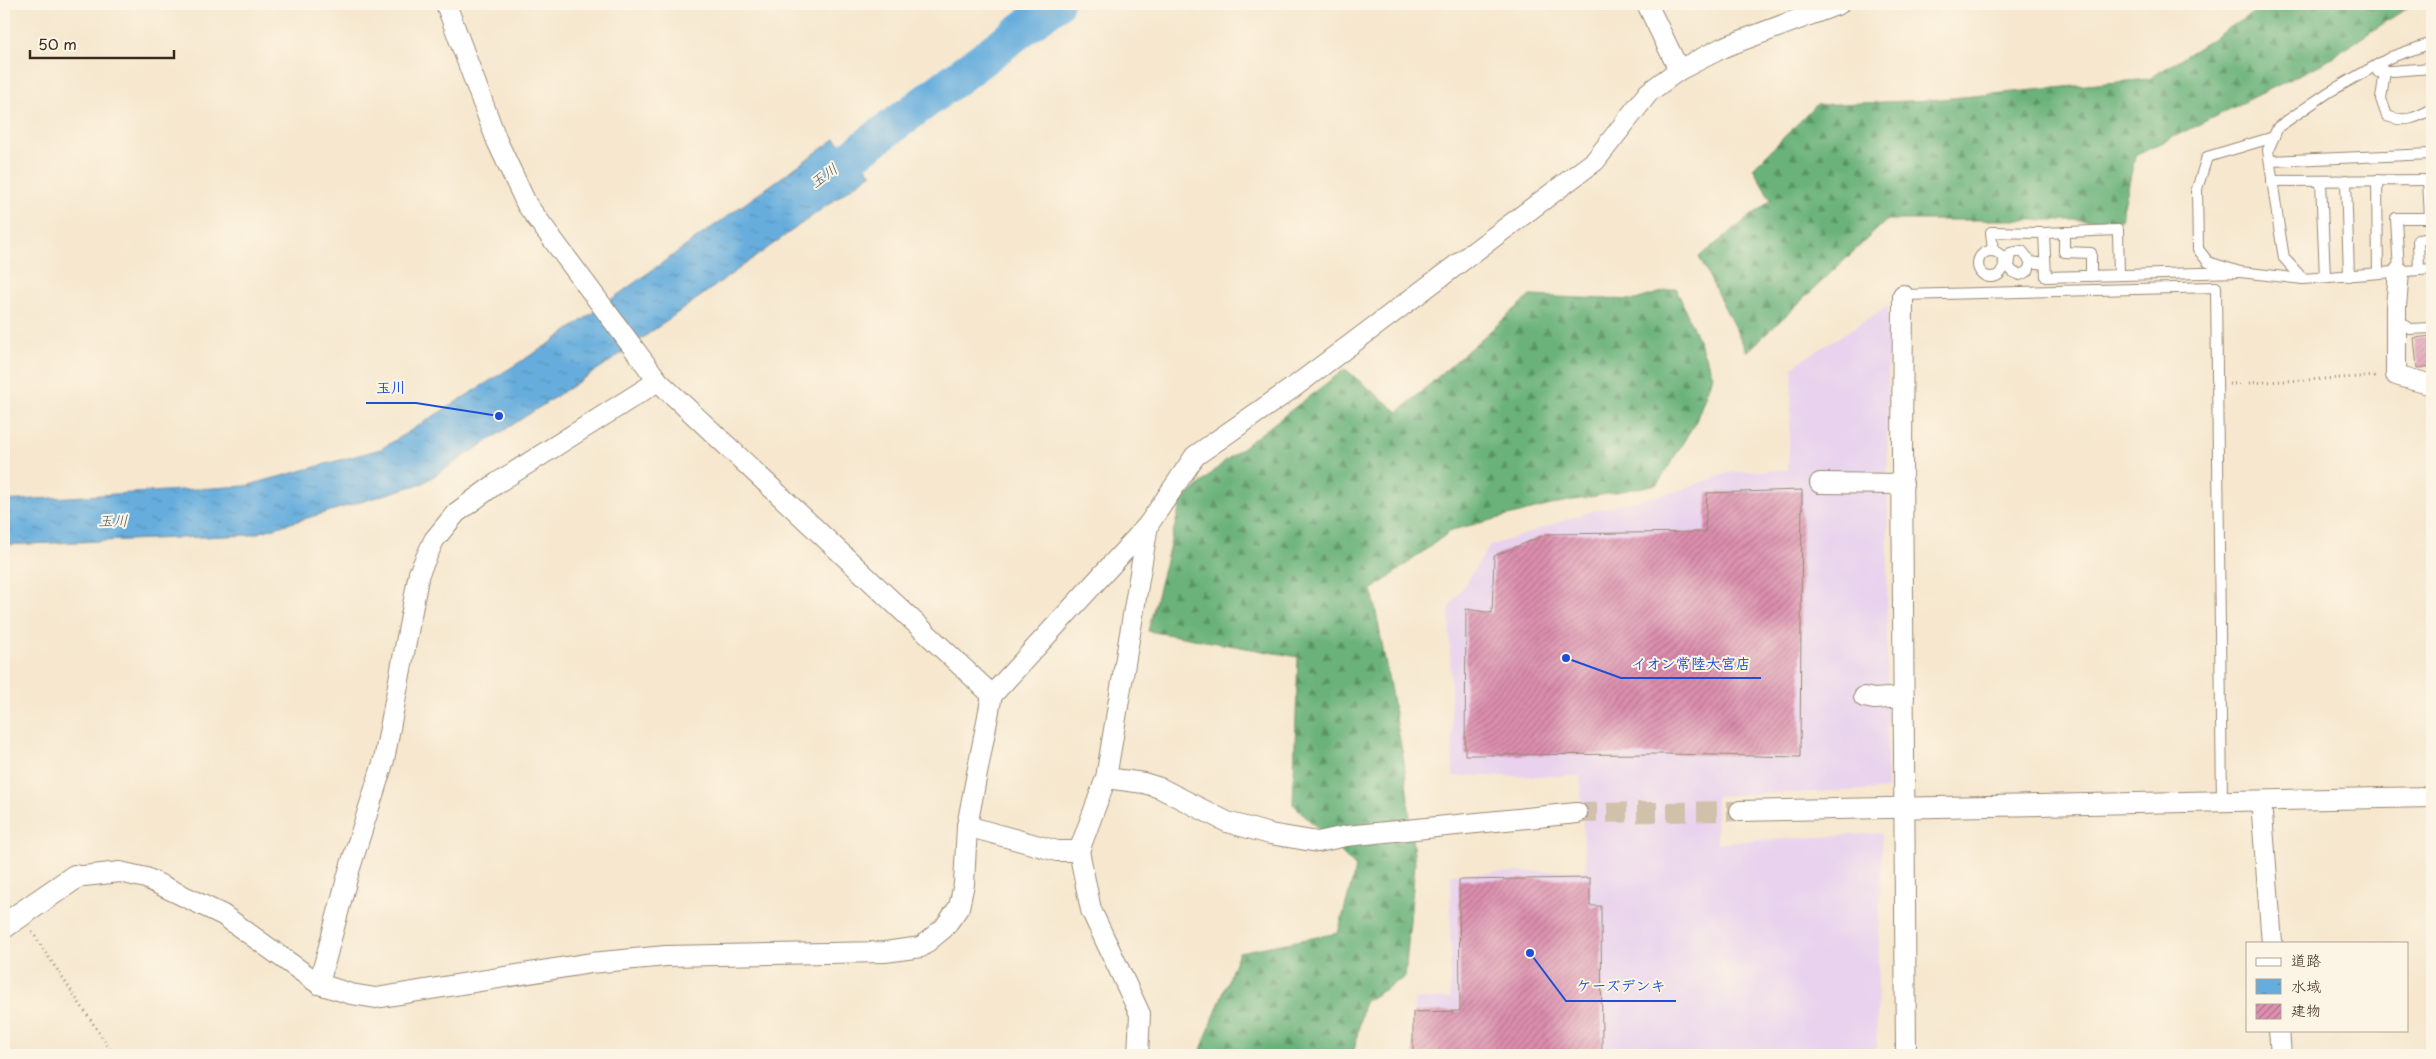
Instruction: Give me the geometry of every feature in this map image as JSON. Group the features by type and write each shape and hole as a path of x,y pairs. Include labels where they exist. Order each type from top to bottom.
{"street":[{"path":"446,4 497,141 527,205 658,381 992,695"},
{"path":"1647,4 1679,70"},
{"path":"12,920 75,877 120,872 146,878 224,915 319,984 351,994 376,998 591,963 647,957 885,952 921,947 944,928 958,906 964,884 967,826 992,695 1148,525 1195,456 1294,387 1595,161 1649,92 1679,70 1724,47 1839,4"},
{"path":"2399,272 2396,318 2396,375 2432,385"},
{"path":"1903,295 1906,1055"},
{"path":"319,984 349,871 384,760 419,573 434,540 456,513 497,482 658,381"},
{"path":"1820,483 1903,484"},
{"path":"1138,1055 1140,1014 1091,910 1079,851 1106,778 1148,525"},
{"path":"1864,697 1874,699 1904,697"},
{"path":"1106,778 1144,783 1160,788 1226,822 1270,834 1318,842 1346,836 1577,814"},
{"path":"1740,811 2222,803 2261,800 2432,797"},
{"path":"2261,800 2272,942"},
{"path":"967,826 1057,850 1079,851"},
{"path":"2279,1032 2281,1055"}],"lane":[{"path":"2303,279 2284,258 2268,150 2278,127 2329,92 2391,57 2432,43"},
{"path":"2363,73 2432,68"},
{"path":"2385,71 2381,99 2387,116 2400,121 2416,118 2432,109"},
{"path":"2240,272 2208,262 2198,249 2198,189 2207,157 2274,137"},
{"path":"2270,162 2432,154"},
{"path":"2346,180 2349,276"},
{"path":"2377,180 2378,273"},
{"path":"2272,181 2430,180 2430,218 2396,218 2399,272"},
{"path":"2321,181 2325,277"},
{"path":"1993,251 1991,232 2044,233 2118,230 2119,275"},
{"path":"2064,232 2064,252 2091,253 2091,276"},
{"path":"2044,233 2046,277 2240,272 2303,279 2432,269"},
{"path":"2419,270 2418,240 2432,238"},
{"path":"2031,262 2028,271 2020,275 2013,272 2006,263 2000,255 1993,251 1985,252 1979,258 1978,266 1981,273 1989,277 1998,276 2006,263 2011,253 2022,252 2031,262 2045,264"},
{"path":"1903,295 2216,287 2222,803"},
{"path":"2396,318 2410,329 2432,328"}],"path":[{"path":"2217,385 2396,375"},
{"path":"12,920 114,1055"}],"shaded area":[{"path":"1888,306 1887,789 1716,796 1717,843 1882,833 1876,1055 1413,1055 1413,1012 1415,1000 1450,998 1451,874 1586,870 1580,776 1453,776 1449,608 1490,546 1592,511 1678,491 1730,472 1788,470 1793,366"}],"green space":[{"path":"2267,4 2413,4 2323,63 2135,156 2121,220 1887,220 1747,352 1699,257 1771,200 1753,168 1816,105 1930,100 2149,79"},
{"path":"1676,288 1713,375 1696,421 1658,484 1559,503 1452,530 1372,590 1404,762 1415,864 1405,977 1364,1002 1353,1055 1199,1055 1239,952 1338,933 1356,867 1293,804 1298,657 1148,631 1181,502 1225,461 1345,369 1398,412 1530,296 1635,300"}],"water":[{"path":"835,139 872,173 612,360 423,483 251,535 4,545 4,501 245,486 381,449 552,342"}],"building":[{"path":"2432,336 2432,366 2417,368 2414,338"},
{"path":"1802,490 1800,757 1667,754 1465,755 1466,609 1492,613 1494,556 1547,534 1705,532 1707,493"},
{"path":"1590,878 1590,906 1601,906 1602,1055 1413,1055 1413,1012 1460,1011 1459,880"}],"waterway":[{"name":"玉川","path":"815,184 1056,4"}],"tunnel":[{"path":"1577,813 1740,811"}],"place":[{"name":"玉川","path":"499,416"},
{"name":"イオン常陸大宮店","path":"1566,658"},
{"name":"ケーズデンキ","path":"1530,953"}]}
